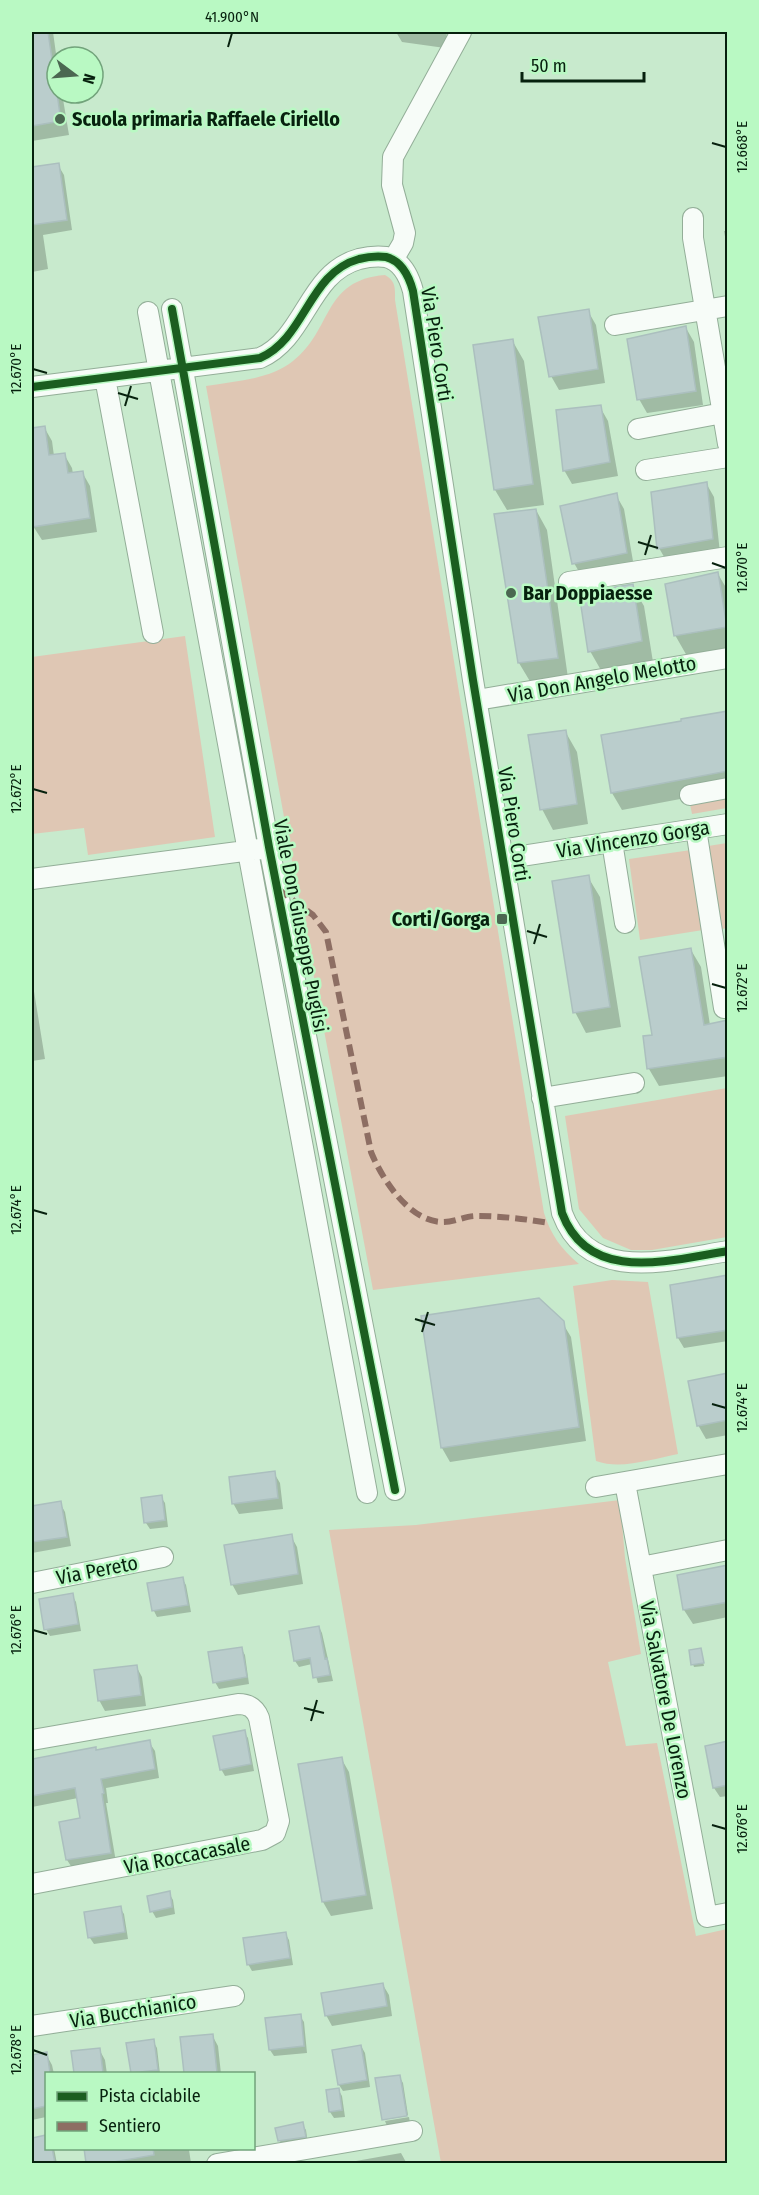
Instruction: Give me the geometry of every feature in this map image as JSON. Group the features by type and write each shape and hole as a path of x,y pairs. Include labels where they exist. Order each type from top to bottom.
{"street":[{"path":"32,387 256,359 264,356 287,335 316,291 333,272 363,258 379,257 393,260 403,243 405,233 391,181 393,157 461,32"},
{"path":"693,218 693,238 725,413 728,444"},
{"name":"Via Piero Corti","path":"393,260 406,272 413,291 559,1203 566,1223 579,1241 597,1253 629,1264 652,1263 728,1251"},
{"path":"615,325 728,306"},
{"name":"Viale Don Giuseppe Puglisi","path":"171,309 269,847 395,1490"},
{"name":"Viale Don Giuseppe Puglisi","path":"148,312 368,1493"},
{"path":"105,378 153,633"},
{"path":"638,429 725,413"},
{"path":"646,470 728,457"},
{"path":"569,582 728,557"},
{"name":"Via Don Angelo Melotto","path":"477,700 728,658"},
{"path":"690,795 728,788"},
{"name":"Via Vincenzo Gorga","path":"503,859 728,824"},
{"path":"696,829 724,1008"},
{"path":"612,842 625,923"},
{"path":"32,879 269,847"},
{"path":"542,1098 634,1083"},
{"path":"338,1334 363,1329"},
{"path":"596,1487 728,1464"},
{"name":"Via Salvatore De Lorenzo","path":"625,1483 707,1917 728,1913"},
{"path":"641,1567 728,1550"},
{"name":"Via Pereto","path":"32,1583 163,1557"},
{"name":"Via Roccacasale","path":"32,1740 238,1704 248,1705 255,1710 259,1718 279,1821 275,1833 262,1840 32,1884"},
{"name":"Via Bucchianico","path":"32,2026 234,1995"},
{"path":"217,2163 412,2131"}],"shaded area":[{"path":"385,275 393,282 395,288 395,300 544,1213 557,1241 579,1264 373,1290 206,386 251,379 284,367 306,349 339,296 350,286 365,279"},
{"path":"185,636 215,837 88,855 84,828 32,834 32,657"},
{"path":"727,798 727,808 692,814 690,804"},
{"path":"727,843 727,928 717,930 702,847"},
{"path":"691,850 703,930 640,940 629,859"},
{"path":"727,1088 727,1237 652,1250 631,1250 603,1238 579,1209 565,1116"},
{"path":"612,1280 648,1282 678,1454 626,1464 596,1461 573,1286"},
{"path":"620,1500 625,1558 641,1654 608,1662 626,1746 657,1743 696,1936 727,1929 727,2163 441,2163 329,1530 416,1525"}],"building":[{"path":"32,32 48,32 50,45 45,45 45,105 59,105 61,121 32,126"},
{"path":"59,163 67,220 32,225 32,167"},
{"path":"589,309 598,369 549,377 538,317"},
{"path":"686,326 696,391 637,400 627,339"},
{"path":"513,339 533,484 494,490 473,345"},
{"path":"601,405 610,462 563,471 556,410"},
{"path":"45,426 49,455 65,453 68,473 83,471 90,518 32,527 32,428"},
{"path":"707,482 713,539 657,549 651,492"},
{"path":"617,493 627,553 572,564 560,506"},
{"path":"536,509 558,658 518,663 494,514"},
{"path":"718,572 727,627 674,636 665,584"},
{"path":"633,584 642,641 588,652 579,593"},
{"path":"728,711 728,771 611,793 601,735"},
{"path":"566,730 577,804 540,810 528,735"},
{"path":"589,875 610,1007 573,1013 552,881"},
{"path":"691,948 704,1025 728,1020 728,1057 647,1069 643,1036 652,1035 639,957"},
{"path":"728,1275 728,1330 677,1338 670,1285"},
{"path":"539,1298 564,1321 579,1427 441,1448 421,1316"},
{"path":"728,1373 728,1420 697,1426 688,1381"},
{"path":"275,1471 278,1498 232,1504 229,1477"},
{"path":"162,1495 165,1520 144,1523 141,1498"},
{"path":"61,1501 67,1537 32,1542 32,1506"},
{"path":"292,1534 298,1574 231,1585 224,1545"},
{"path":"728,1565 728,1602 683,1610 677,1575"},
{"path":"183,1577 188,1605 152,1611 147,1583"},
{"path":"73,1593 78,1624 44,1630 39,1599"},
{"path":"319,1626 330,1675 313,1678 310,1658 294,1661 289,1631"},
{"path":"242,1647 247,1677 213,1683 208,1652"},
{"path":"701,1648 704,1663 691,1665 689,1650"},
{"path":"137,1665 141,1695 98,1701 94,1670"},
{"path":"245,1730 251,1764 220,1770 213,1736"},
{"path":"150,1740 155,1769 101,1779 111,1853 66,1860 59,1822 80,1818 75,1788 32,1796 32,1759"},
{"path":"728,1741 728,1785 713,1788 705,1746"},
{"path":"342,1757 366,1895 322,1902 298,1764"},
{"path":"170,1891 172,1907 150,1912 147,1896"},
{"path":"121,1906 125,1932 88,1938 84,1912"},
{"path":"286,1932 290,1958 247,1965 243,1938"},
{"path":"383,1983 387,2006 325,2016 321,1993"},
{"path":"301,2014 304,2046 269,2050 265,2018"},
{"path":"213,2034 217,2072 184,2072 180,2037"},
{"path":"154,2039 158,2070 131,2072 126,2043"},
{"path":"361,2045 367,2080 338,2085 332,2050"},
{"path":"100,2048 103,2072 74,2072 71,2051"},
{"path":"47,2052 50,2072 45,2072 45,2106 32,2109 32,2055"},
{"path":"400,2075 407,2116 382,2120 375,2078"},
{"path":"339,2088 342,2110 329,2112 326,2090"},
{"path":"303,2122 306,2137 278,2141 275,2128"},
{"path":"45,2135 45,2150 52,2150 55,2163 32,2163 32,2138"},
{"path":"84,2150 153,2150 154,2155 108,2163 86,2163"}],"marked path":[{"path":"278,889 313,915 326,932 371,1152 382,1174 399,1198 420,1215 444,1222 472,1216 485,1216 550,1223"}],"cycle path":[{"path":"32,387 260,358 275,349 288,336 317,291 342,266 359,259 372,257 386,257 401,266 413,291 473,680 562,1213 575,1236 591,1251 611,1259 657,1262 728,1251"},
{"path":"172,309 269,847 395,1490"}],"place":[{"name":"Scuola primaria Raffaele Ciriello","path":"60,119"},
{"name":"Bar Doppiaesse","path":"511,593"},
{"name":"Corti/Gorga","path":"502,919"}]}
